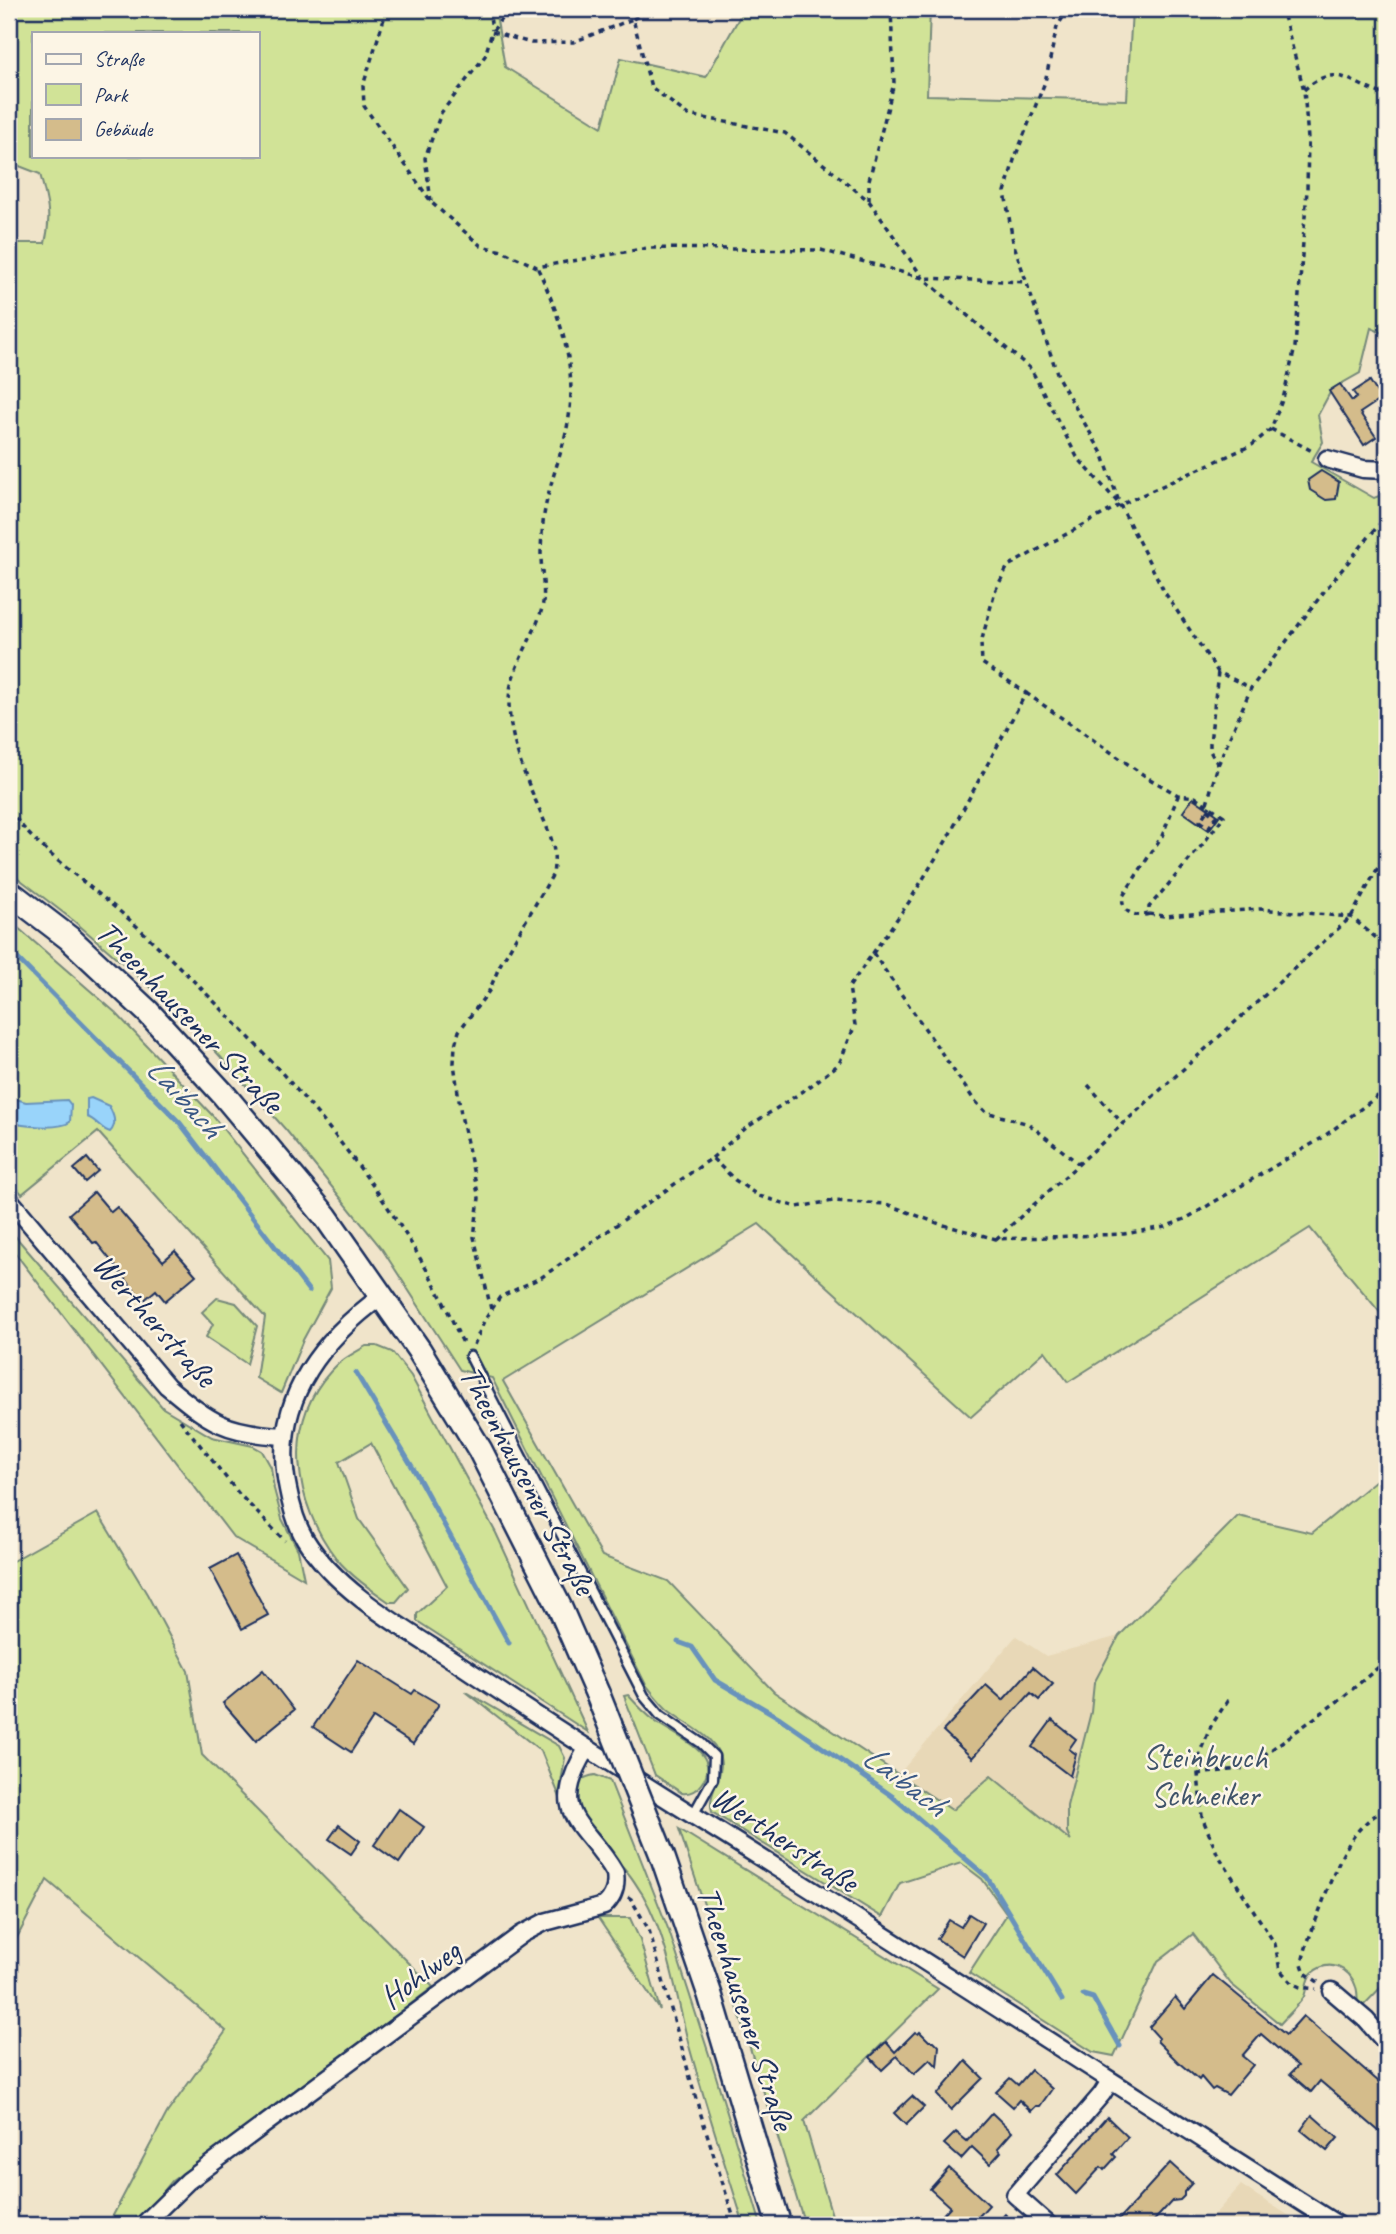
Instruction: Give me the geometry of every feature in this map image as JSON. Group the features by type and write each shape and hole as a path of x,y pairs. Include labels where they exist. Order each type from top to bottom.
{"main road":[{"name":"Theenhausener Straße","path":"9,892 69,938 148,1012 225,1095 326,1217 383,1295 480,1450 560,1608 662,1855 710,1995 779,2225"}],"street":[{"path":"1327,459 1363,469 1387,470"},
{"name":"Wertherstraße","path":"9,1199 167,1386 217,1424 240,1432 284,1437"},
{"name":"Wertherstraße","path":"383,1295 361,1311 317,1356 302,1380 284,1437 284,1468 291,1506 305,1539 333,1573 370,1606 587,1749 1338,2225"},
{"path":"587,1749 572,1776 569,1802 573,1817 581,1830 615,1873 615,1891"},
{"name":"Hohlweg","path":"143,2225 188,2181 522,1934 545,1922 604,1906 615,1891"},
{"path":"1332,1991 1366,2020 1387,2044"},
{"path":"1049,2225 1015,2195 1102,2094 1110,2081"}],"lane":[{"path":"470,1356 644,1696 660,1715 701,1743 714,1756 713,1779 693,1815"}],"path":[{"path":"387,9 363,86 364,106 432,203 481,246 502,251 537,267 648,248 821,250 923,278 1027,282"},
{"path":"489,9 492,32"},
{"path":"432,203 425,158 441,113 485,56 492,32 508,9"},
{"path":"492,32 531,43 573,42 633,19 651,9"},
{"path":"869,201 869,180 894,83 891,9"},
{"path":"1068,9 1058,27 1045,82 1014,160 1005,192 1013,242 1059,379 1103,455 1120,505 1165,593 1218,672 1251,688"},
{"path":"1149,914 1149,907 1224,816 1195,797 1178,795 1148,778 982,663 981,643 996,591 1008,566 1120,505 1240,452 1271,429 1284,395 1295,347 1307,190 1308,139 1304,90 1282,9"},
{"path":"633,19 651,87 688,114 785,133 869,201 923,278 1031,369 1077,457 1120,505"},
{"path":"1304,90 1316,79 1328,75 1338,76 1387,95"},
{"path":"491,1309 474,1237 479,1198 461,1115 454,1063 459,1031 489,991 500,965 553,874 552,839 518,752 509,703 513,676 543,604 543,522 570,407 570,371 566,340 554,304 537,267"},
{"path":"1271,429 1327,459"},
{"path":"1208,807 1216,817 1209,827 1200,821 1208,807 1218,765 1251,688 1326,589 1387,515"},
{"path":"1218,672 1210,743 1210,751 1218,765"},
{"path":"470,1356 491,1309 500,1297 542,1277 712,1158 746,1128 808,1088 839,1064 855,1025 849,987 909,902 946,841 1026,693"},
{"path":"1178,795 1161,836 1124,896 1123,906 1127,912 1164,916 1261,909 1351,917 1387,947"},
{"path":"9,810 36,841 139,929 208,995 310,1105 359,1167 429,1273 470,1356"},
{"path":"996,1239 1351,917 1387,851"},
{"path":"873,953 974,1100 986,1112 1029,1124 1079,1164"},
{"path":"1088,1085 1123,1124"},
{"path":"712,1158 735,1180 760,1196 797,1207 833,1202 886,1203 940,1224 996,1239 1124,1234 1165,1227 1187,1218 1322,1138 1387,1090"},
{"path":"167,1386 181,1420 239,1494 289,1546"},
{"path":"1198,1774 1246,1768 1342,1698 1387,1660"},
{"path":"1228,1700 1211,1726 1200,1752 1198,1774 1202,1817 1217,1853 1275,1944 1280,1970 1292,1983 1300,1987 1332,1991"},
{"path":"1332,1991 1305,1973 1302,1964 1304,1953 1337,1863 1359,1830 1379,1812 1387,1810"},
{"path":"615,1891 631,1899 649,1930 696,2099 736,2225"}],"shaded area":[{"path":"1016,1636 1046,1656 1119,1636 1094,1683 1088,1750 1072,1841 991,1777 952,1811 899,1774"},
{"path":"1241,2185 1259,2197 1304,2225 1205,2225"}],"green space":[{"name":"Steinbruch Schneiker","path":"9,9 495,9 505,67 602,127 621,58 706,77 744,9 930,9 927,95 1127,100 1132,9 1387,9 1387,335 1371,328 1360,373 1332,389 1318,415 1323,442 1311,462 1374,498 1387,493 1387,1321 1310,1228 1068,1382 1045,1351 971,1417 759,1224 503,1381 602,1556 668,1581 774,1692 952,1810 991,1776 1071,1841 1067,1832 1067,1806 1091,1712 1094,1683 1119,1636 1238,1516 1312,1533 1387,1471 1387,1981 1362,2007 1358,2004 1357,1989 1349,1975 1338,1967 1325,1966 1312,1973 1303,1998 1280,2024 1231,1984 1193,1934 1158,1961 1114,2056 1093,2052 969,1973 1007,1914 982,1879 961,1863 900,1883 882,1917 712,1812 711,1800 721,1764 715,1746 701,1732 668,1710 646,1685 492,1378 460,1370 382,1249 286,1130 184,1016 74,921 9,871 9,243 45,243 47,200 40,174 9,162"},
{"path":"9,920 116,1013 212,1115 328,1261 331,1288 303,1340 281,1393 256,1378 265,1317 98,1132 22,1194 9,1179"},
{"path":"9,1229 163,1408 212,1437 253,1446 262,1451 271,1467 282,1519 298,1550 304,1579 233,1537 9,1245"},
{"path":"217,1298 236,1303 257,1326 247,1364 206,1337 213,1324 202,1312"},
{"path":"366,1346 377,1346 392,1352 411,1376 496,1533 588,1732 417,1621 417,1614 447,1586 371,1443 339,1462 359,1519 408,1588 396,1602 389,1602 348,1571 322,1537 303,1489 299,1464 305,1415 315,1392 331,1371"},
{"path":"98,1513 147,1594 188,1671 202,1755 433,1987 292,2095 172,2181 136,2225 108,2225 167,2113 226,2031 47,1880 9,1953 9,1563"},
{"path":"465,1691 559,1746 565,1758 559,1795 541,1751"},
{"path":"628,1695 656,1722 695,1747 702,1755 707,1764 707,1773 695,1790 682,1793 655,1775 624,1696"},
{"path":"595,1775 610,1781 669,1931 761,2225 744,2225 688,2042 665,1948 652,1912 632,1878 597,1837 577,1805 574,1792 580,1781"},
{"path":"679,1829 938,1989 804,2121 837,2225 805,2225"},
{"path":"598,1918 630,1918 640,1940 660,2010"}],"water":[{"path":"9,1097 26,1102 67,1100 71,1105 70,1122 49,1127 9,1122"},
{"path":"91,1098 109,1106 114,1122 110,1132 87,1117 87,1099"}],"building":[{"path":"1370,381 1381,399 1360,413 1376,437 1364,445 1329,391 1340,384 1352,401 1357,397 1353,392"},
{"path":"1321,471 1339,482 1336,499 1326,500 1310,490 1308,480"},
{"path":"1193,798 1219,816 1209,830 1183,812"},
{"path":"87,1158 98,1171 85,1182 74,1169"},
{"path":"94,1192 111,1212 117,1207 163,1261 175,1251 196,1275 165,1301 156,1290 143,1301 96,1242 93,1243 69,1214"},
{"path":"236,1555 268,1615 242,1629 210,1569"},
{"path":"358,1660 412,1694 415,1690 439,1704 413,1744 373,1718 351,1752 313,1727"},
{"path":"1033,1667 1053,1684 1039,1700 1031,1693 972,1758 943,1731 986,1685 1003,1700"},
{"path":"263,1670 294,1710 256,1741 223,1703"},
{"path":"1052,1720 1076,1739 1069,1749 1076,1754 1070,1776 1032,1747"},
{"path":"399,1809 424,1827 399,1863 374,1845"},
{"path":"339,1825 360,1841 351,1854 329,1839"},
{"path":"969,1914 983,1923 963,1956 937,1939 949,1920 961,1927"},
{"path":"1213,1975 1286,2035 1303,2016 1387,2089 1387,2138 1320,2081 1311,2092 1290,2074 1298,2066 1261,2034 1242,2056 1253,2065 1228,2095 1215,2088 1212,2090 1201,2077 1199,2080 1178,2062 1157,2041 1159,2038 1149,2027 1175,1997 1185,2009"},
{"path":"915,2032 920,2032 939,2046 937,2066 930,2059 914,2074 897,2056 882,2070 870,2057 886,2042 895,2052"},
{"path":"966,2061 983,2078 951,2110 937,2095"},
{"path":"1031,2070 1052,2089 1040,2106 1031,2111 1019,2100 1013,2107 996,2092 1010,2078 1018,2085"},
{"path":"912,2096 924,2107 906,2125 894,2113"},
{"path":"992,2113 1012,2132 998,2148 1001,2152 990,2164 972,2147 961,2159 944,2144 956,2132 967,2141"},
{"path":"1312,2115 1338,2138 1327,2151 1301,2130"},
{"path":"1107,2117 1128,2137 1113,2154 1116,2157 1104,2170 1101,2167 1076,2194 1057,2175"},
{"path":"1170,2163 1192,2183 1184,2196 1180,2200 1172,2201 1150,2225 1114,2225"},
{"path":"949,2168 989,2205 971,2225 933,2225 950,2207 930,2189"}],"waterway":[{"name":"Laibach","path":"9,950 180,1123 309,1291"},
{"name":"Laibach","path":"356,1373 413,1468 509,1643"},
{"name":"Laibach","path":"678,1642 692,1647 715,1680 780,1718 892,1796 987,1877 1062,2000"},
{"name":"Laibach","path":"1083,1995 1093,1998 1120,2046"}]}
